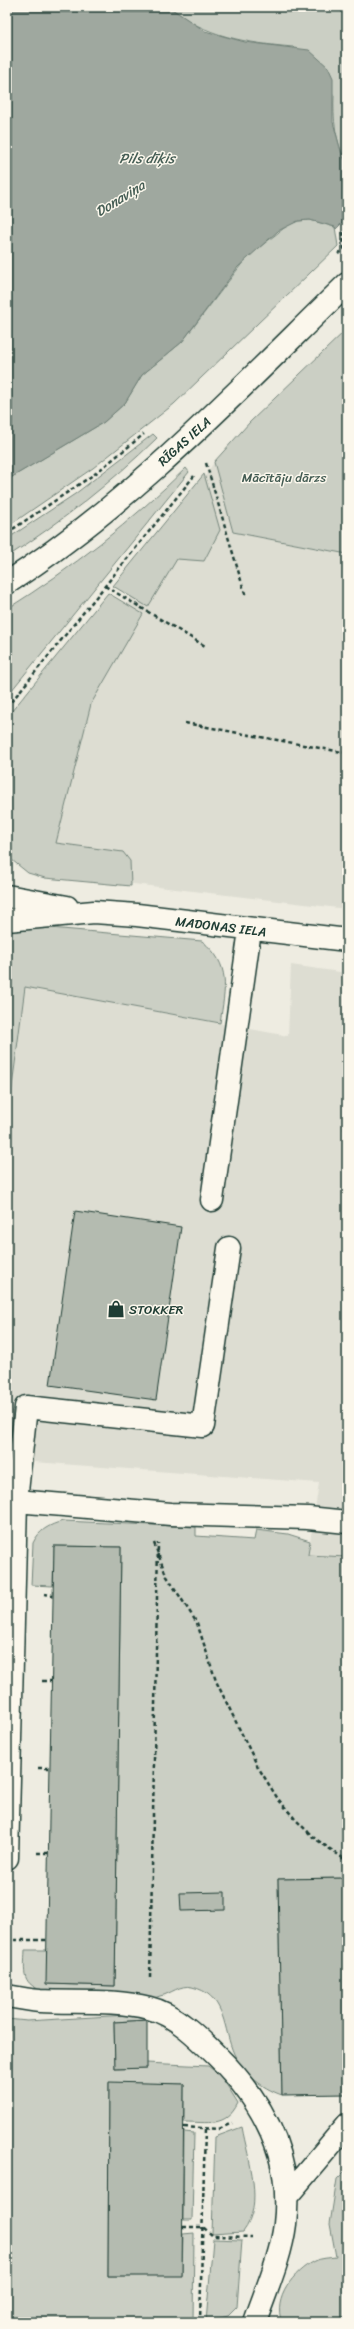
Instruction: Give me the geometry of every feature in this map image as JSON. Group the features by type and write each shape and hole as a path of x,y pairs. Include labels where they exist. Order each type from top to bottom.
{"main road":[{"name":"RĪGAS IELA","path":"7,583 69,540 127,493 215,413 347,284"},
{"name":"MADONAS IELA","path":"7,896 94,912 137,915 250,930 347,940"},
{"name":"MADONAS IELA","path":"7,920 94,912"},
{"path":"212,1200 250,930"},
{"path":"7,1858 11,1500 26,1407 202,1426 229,1248"},
{"path":"11,1500 158,1513 308,1518 347,1522"},
{"path":"7,1996 40,2001 124,2003 150,2008 166,2015 203,2042 231,2070 261,2111 277,2141 287,2196 282,2237 255,2322"},
{"path":"287,2196 347,2125"}],"path":[{"path":"337,256 344,249 343,231 347,227"},
{"path":"7,533 96,473 150,430"},
{"path":"201,468 211,456"},
{"path":"206,462 246,597"},
{"path":"7,707 196,474"},
{"path":"105,586 205,646"},
{"path":"186,723 347,753"},
{"path":"124,1510 153,1542 166,1575 197,1623 216,1682 258,1767 278,1799 295,1820 313,1837 347,1861"},
{"path":"150,2008 158,1513"},
{"path":"7,1940 47,1940"},
{"path":"184,2128 219,2129 261,2111"},
{"path":"200,2322 205,2128"},
{"path":"183,2227 203,2227 212,2236 282,2237"}],"shaded area":[{"path":"214,462 233,532 347,554 347,909 31,872 64,723 138,583"},
{"path":"291,965 347,973 347,1557 308,1555 319,1483 7,1460 7,1125 25,987 288,1036"}],"green space":[{"path":"169,7 347,7 347,163 337,139 334,113 334,95 293,47 227,37 197,25"},
{"path":"310,220 335,227 338,246 174,404 93,468 7,527 7,480 104,422 125,403 142,375 182,342 247,257 288,225 298,221"},
{"name":"Mācītāju dārzs","path":"347,329 347,554 233,532 214,462 250,422"},
{"path":"153,434 157,438 122,471 66,516 7,557 7,539 75,494"},
{"path":"186,468 189,472 7,696 7,609 78,561 122,526"},
{"path":"204,474 220,530 204,561 177,559 148,607 113,586"},
{"path":"108,593 143,614 91,704 56,843 123,852 130,861 131,886 45,878 28,873 7,856 7,717"},
{"path":"38,927 202,941 212,950 218,959 224,978 224,999 220,1023 25,987 7,1125 7,930"},
{"path":"63,1521 196,1527 196,1536 254,1540 256,1530 288,1534 310,1541 308,1555 347,1557 347,1878 278,1879 282,2095 266,2088 252,2078 240,2064 232,2049 221,2011 210,1996 203,1991 188,1986 153,1998 46,1992 38,1989 28,1982 26,1977 24,1966 25,1950 47,1950 47,1984 115,1986 121,1547 54,1546 53,1586 31,1585 33,1543 35,1538 41,1531 53,1524"},
{"path":"127,2015 147,2020 114,2022 115,2069 146,2068 146,2063 208,2066 221,2076 238,2103 228,2117 222,2120 208,2123 184,2122 184,2084 109,2083 108,2276 182,2275 183,2234 194,2233 193,2322 7,2321 7,2019 27,2021"},
{"path":"242,2127 253,2181 254,2195 250,2221 243,2232 212,2234 215,2137"},
{"path":"184,2132 194,2133 192,2220 183,2220"},
{"path":"347,2169 347,2322 282,2322 280,2304 282,2295 292,2279 314,2261 336,2257 330,2224 337,2179"},
{"path":"213,2239 242,2240 237,2307 228,2316 206,2322"}],"water":[{"name":"Pils dīķis","path":"7,7 169,7 205,31 245,42 309,50 328,67 333,78 333,122 342,155 347,163 347,218 336,229 335,227 310,220 298,221 278,231 238,267 182,342 142,375 125,403 104,422 7,480"}],"building":[{"path":"347,1094 347,1130 344,1130"},
{"path":"75,1211 181,1227 156,1400 50,1385"},
{"path":"54,1546 121,1547 115,1986 46,1984"},
{"path":"347,1878 347,2094 282,2095 278,1879"},
{"path":"225,1892 225,1910 181,1911 180,1893"},
{"path":"147,2020 147,2068 115,2069 114,2022"},
{"path":"109,2082 184,2084 182,2276 108,2276"}],"place":[{"name":"STOKKER","path":"116,1309"}],"water label":[{"name":"Donaviņa","path":"120,198"}]}
